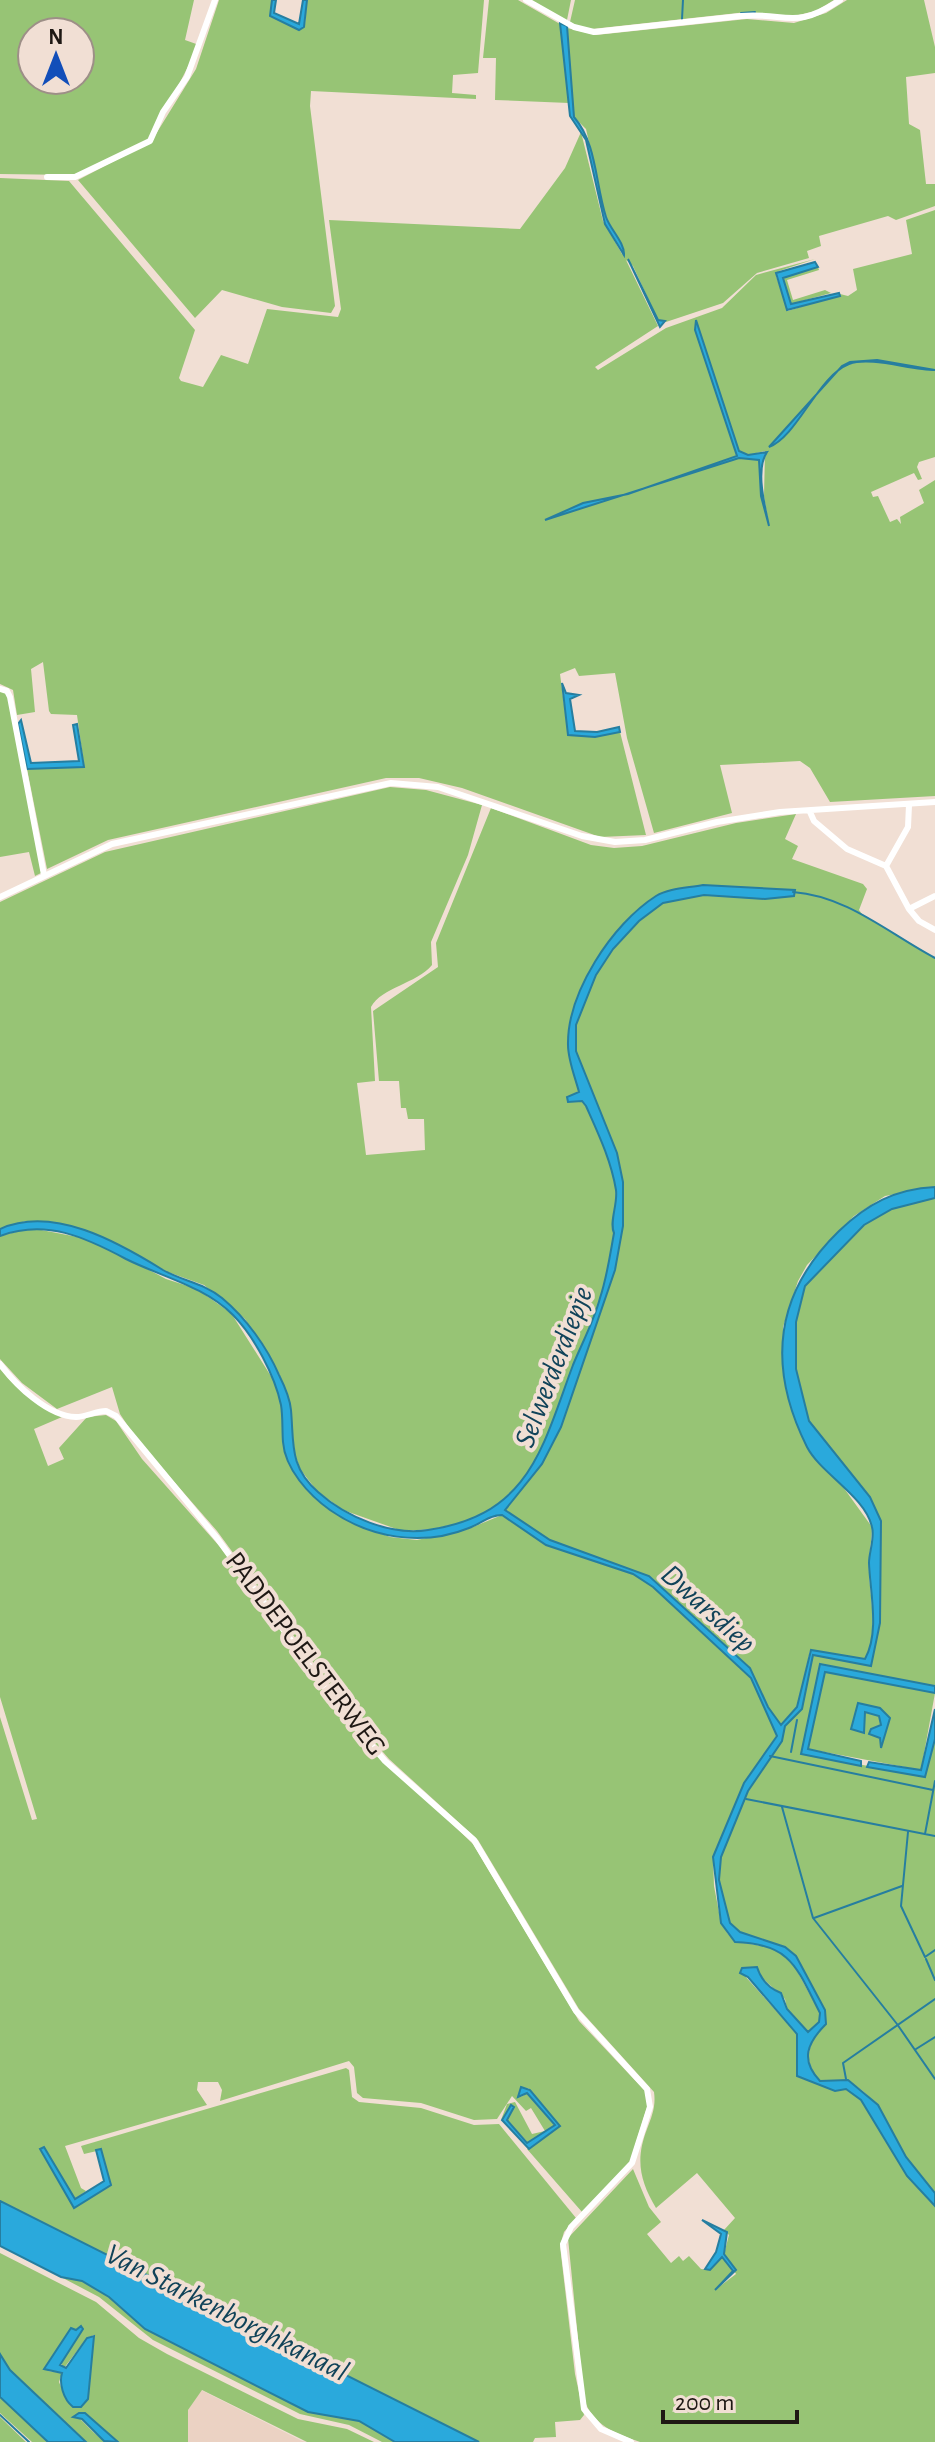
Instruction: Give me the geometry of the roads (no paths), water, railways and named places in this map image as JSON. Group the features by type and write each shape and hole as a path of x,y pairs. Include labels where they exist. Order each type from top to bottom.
{"street":[{"path":"47,177 75,177 150,141 163,112 187,77 215,0"},
{"path":"526,0 574,27 594,32 743,16 798,19 823,12 840,0"},
{"path":"0,689 7,691 10,697 44,875"},
{"path":"0,897 112,844 391,783 438,787 608,842 639,841 738,818 935,802"},
{"path":"886,866 908,827 909,805"},
{"path":"810,812 814,821 847,849 886,866 909,909 919,921 935,930"},
{"path":"909,909 935,896"},
{"name":"PADDEPOELSTERWEG","path":"0,1364 25,1390 55,1411 78,1417 106,1411 116,1416 217,1538 340,1708 385,1761 474,1840 576,2011 647,2089 650,2107 632,2163 571,2227 563,2244 584,2409 601,2429 631,2442"}],"water":[{"path":"272,0 276,0 274,13 299,24 303,0 307,0 304,27 299,30 270,16"},
{"path":"560,23 567,26 574,117 587,139 606,217 624,255 605,224 586,140 570,116"},
{"path":"628,259 658,320 665,321 660,327"},
{"path":"815,262 818,267 783,278 791,304 839,293 840,296 787,310 776,273"},
{"path":"696,320 739,451 748,455 767,452 761,478 769,526 761,496 759,460 739,458 646,488 737,456 695,330"},
{"path":"877,360 935,370 858,362 838,371 850,362"},
{"path":"816,395 789,432 769,447"},
{"path":"624,495 545,520 583,503"},
{"path":"562,683 566,693 579,695 570,699 575,731 597,732 619,727 620,732 595,737 568,735"},
{"path":"21,720 31,763 79,761 73,725 77,724 84,767 27,769 18,724"},
{"path":"703,885 795,890 794,896 765,899 704,895 663,903 639,921 613,949 596,975 576,1025 576,1051 617,1153 623,1182 623,1226 615,1270 561,1427 542,1464 505,1510 550,1540 649,1576 750,1668 768,1707 781,1725 797,1707 811,1650 865,1659 870,1648 873,1624 869,1563 873,1536 868,1516 807,1447 786,1388 782,1360 790,1306 801,1280 817,1255 850,1221 894,1195 935,1187 935,1198 892,1209 864,1225 805,1286 796,1322 796,1369 809,1421 870,1497 881,1521 880,1623 871,1666 813,1655 802,1709 785,1726 782,1741 748,1791 721,1857 719,1880 730,1923 740,1932 785,1947 796,1956 825,2010 826,2024 814,2038 808,2052 814,2073 820,2081 848,2080 878,2105 906,2157 935,2193 935,2206 907,2176 861,2100 846,2089 835,2091 797,2076 797,2034 748,1977 740,1973 742,1968 757,1967 763,1980 781,1993 787,2009 808,2032 819,2022 820,2013 797,1970 790,1961 769,1947 735,1942 721,1923 713,1857 744,1783 777,1736 751,1678 653,1587 633,1574 546,1545 502,1515 451,1534 415,1538 379,1533 346,1520 314,1497 293,1471 283,1442 281,1405 269,1369 249,1334 222,1305 196,1289 65,1233 33,1229 0,1236 0,1229 20,1223 42,1221 63,1224 106,1238 170,1274 222,1298 255,1334 283,1383 290,1406 295,1454 302,1473 318,1492 355,1517 384,1527 414,1531 462,1522 489,1510 511,1493 527,1473 552,1424 597,1307 614,1233 612,1224 616,1190 607,1157 586,1106 582,1101 568,1102 567,1097 579,1092 568,1045 575,1004 595,962 640,908 661,893"},
{"path":"820,1664 935,1686 935,1693 825,1672 808,1749 861,1761 861,1766 801,1754"},
{"path":"858,1703 880,1708 890,1718 881,1748 880,1738 869,1734 871,1729 881,1725 879,1716 865,1712 864,1733 851,1729"},
{"path":"935,1709 935,1739 925,1777 867,1767 869,1762 921,1770"},
{"path":"521,2087 530,2090 560,2126 529,2149 502,2120 511,2105 514,2107 507,2120 527,2143 555,2125 527,2093 518,2097"},
{"path":"44,2147 75,2199 104,2181 96,2150 101,2149 111,2185 74,2208 40,2149"},
{"path":"0,2201 479,2442 395,2442 359,2421 308,2412 145,2329 109,2297 82,2281 61,2277 0,2246"},
{"path":"702,2220 727,2232 724,2254 736,2270 715,2290 733,2271 722,2257 710,2270 705,2269 716,2252 721,2234"},
{"path":"81,2326 83,2329 60,2365 66,2368 87,2338 94,2336 88,2399 81,2407 73,2407 63,2391 62,2373 44,2369 71,2328 76,2330"},
{"path":"0,2354 10,2370 86,2442 48,2442 0,2397"},
{"path":"85,2413 118,2442 104,2441 82,2419 73,2417"}],"waterway":[{"path":"682,19 683,0"},
{"path":"741,13 755,12"},
{"name":"Selwerderdiepje","path":"793,892 831,900 849,908 935,958"},
{"path":"791,1752 797,1720"},
{"path":"770,1756 933,1790"},
{"path":"925,1834 935,1781"},
{"path":"746,1799 935,1836"},
{"path":"782,1807 813,1918 897,2024 935,2079"},
{"path":"908,1832 901,1906 925,1957 935,1950"},
{"path":"814,1918 902,1886"},
{"path":"926,1959 935,1980"},
{"path":"846,2079 843,2063 935,1999"},
{"path":"916,2049 935,2037"},
{"path":"0,2415 29,2442"}],"water label":[{"name":"Dwarsdiep","path":"708,1609"},
{"name":"Van Starkenborghkanaal","path":"227,2313"}]}
